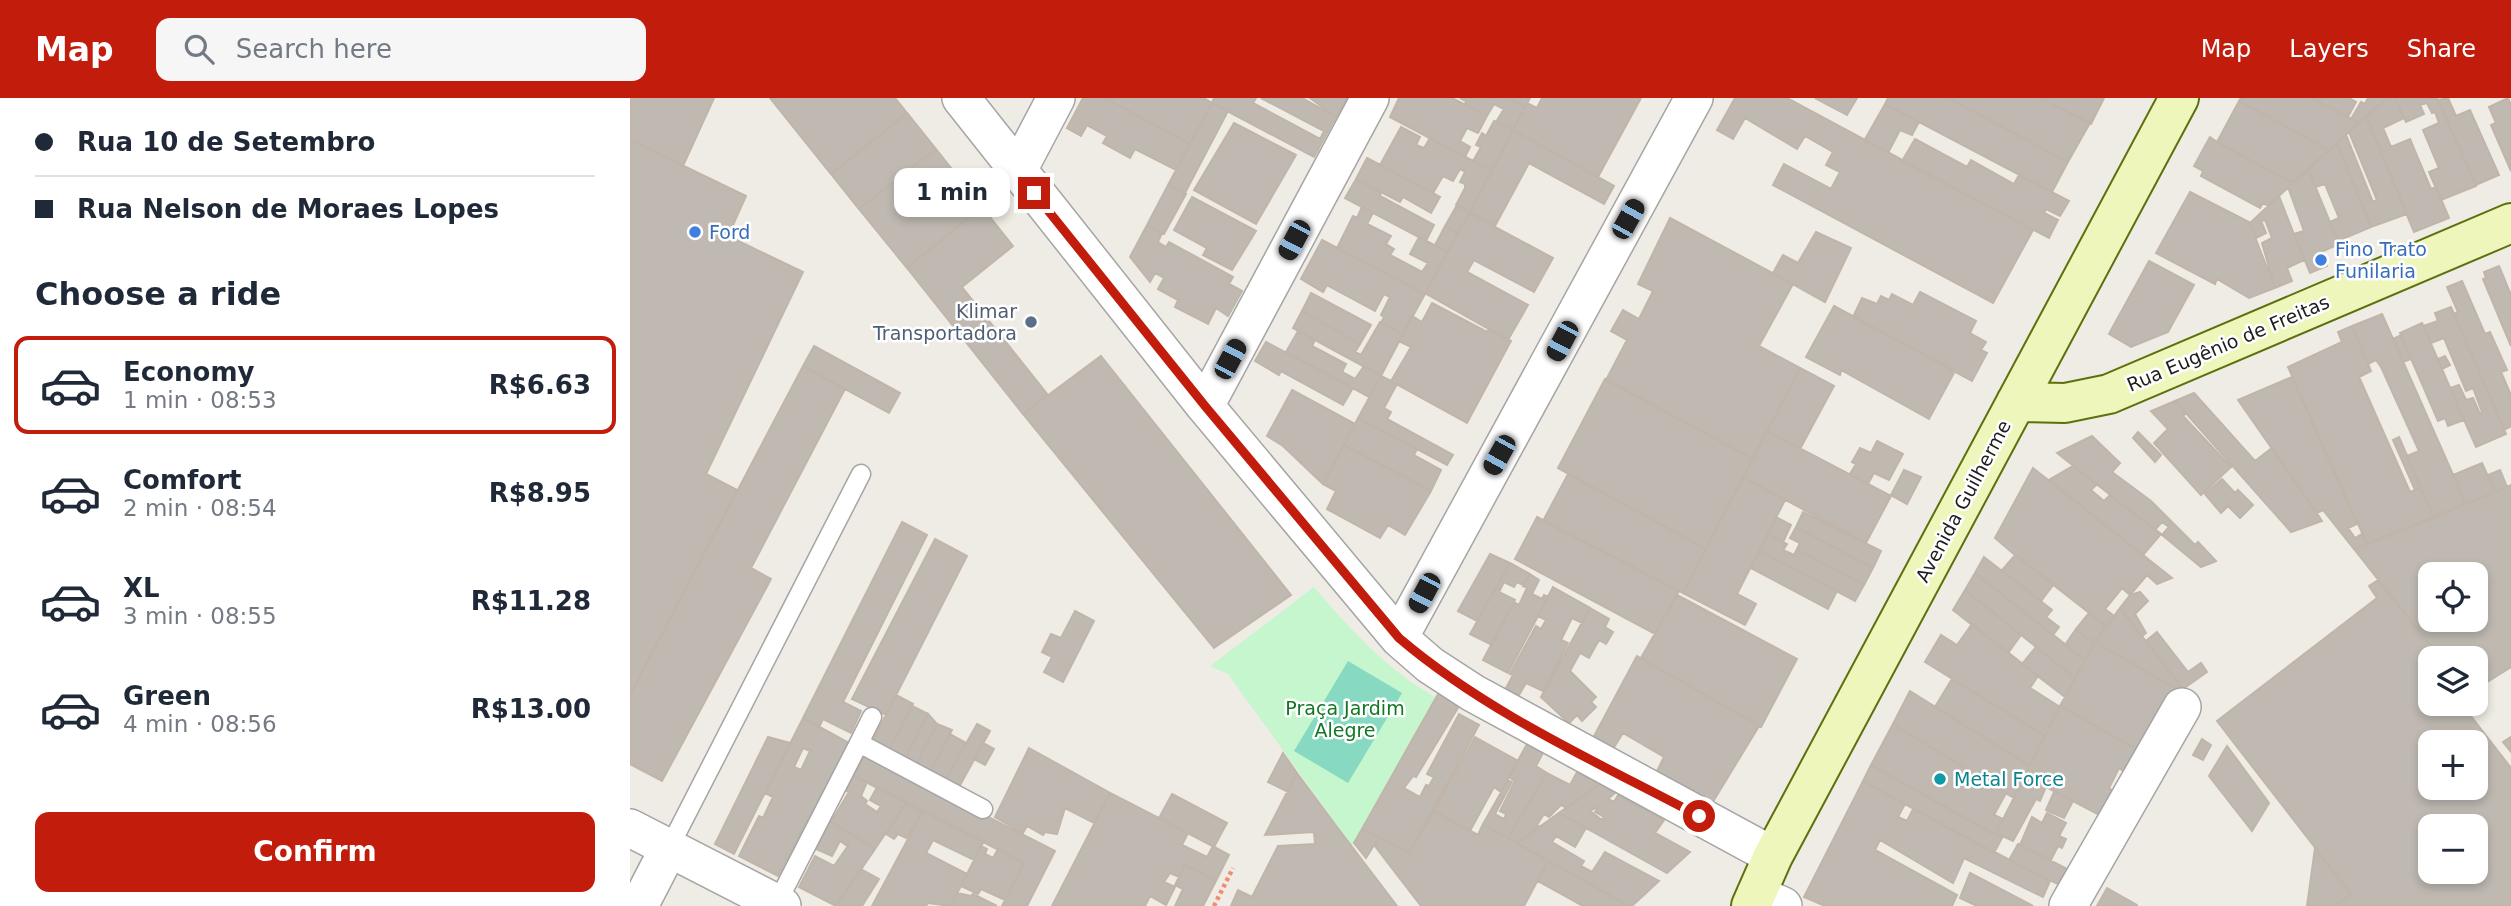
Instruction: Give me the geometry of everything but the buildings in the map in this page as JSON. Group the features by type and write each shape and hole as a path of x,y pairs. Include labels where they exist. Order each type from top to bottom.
{"street":[{"path":"961,98 1205,406 1399,638 1430,665 1473,693 1773,856"},
{"path":"1017,172 1056,98"},
{"path":"1205,406 1370,98"},
{"path":"1399,638 1694,98"},
{"name":"Avenida Guilherme","path":"1763,902 1773,856 2179,98"},
{"name":"Rua Eugênio de Freitas","path":"2016,402 2065,403 2109,394 2511,223"},
{"path":"2068,906 2182,707"},
{"path":"630,828 779,905"},
{"path":"639,906 669,848"}],"lane":[{"path":"669,848 860,474"},
{"path":"779,905 872,717"},
{"path":"859,743 983,808"}],"path":[{"path":"1214,906 1233,868"}],"green space":[{"name":"Praça Jardim Alegre","path":"1314,587 1385,661 1435,697 1352,846 1228,674 1210,666"},
{"path":"1348,661 1402,693 1348,783 1294,751"}],"place":[{"name":"Ford","path":"695,232"},
{"name":"Fino Trato Funilaria","path":"2321,260"},
{"name":"Klimar Transportadora","path":"1031,322"},
{"name":"Metal Force","path":"1940,779"}],"route":[{"path":"1034,193 1205,406 1399,638 1430,665 1473,693 1699,816"}]}
